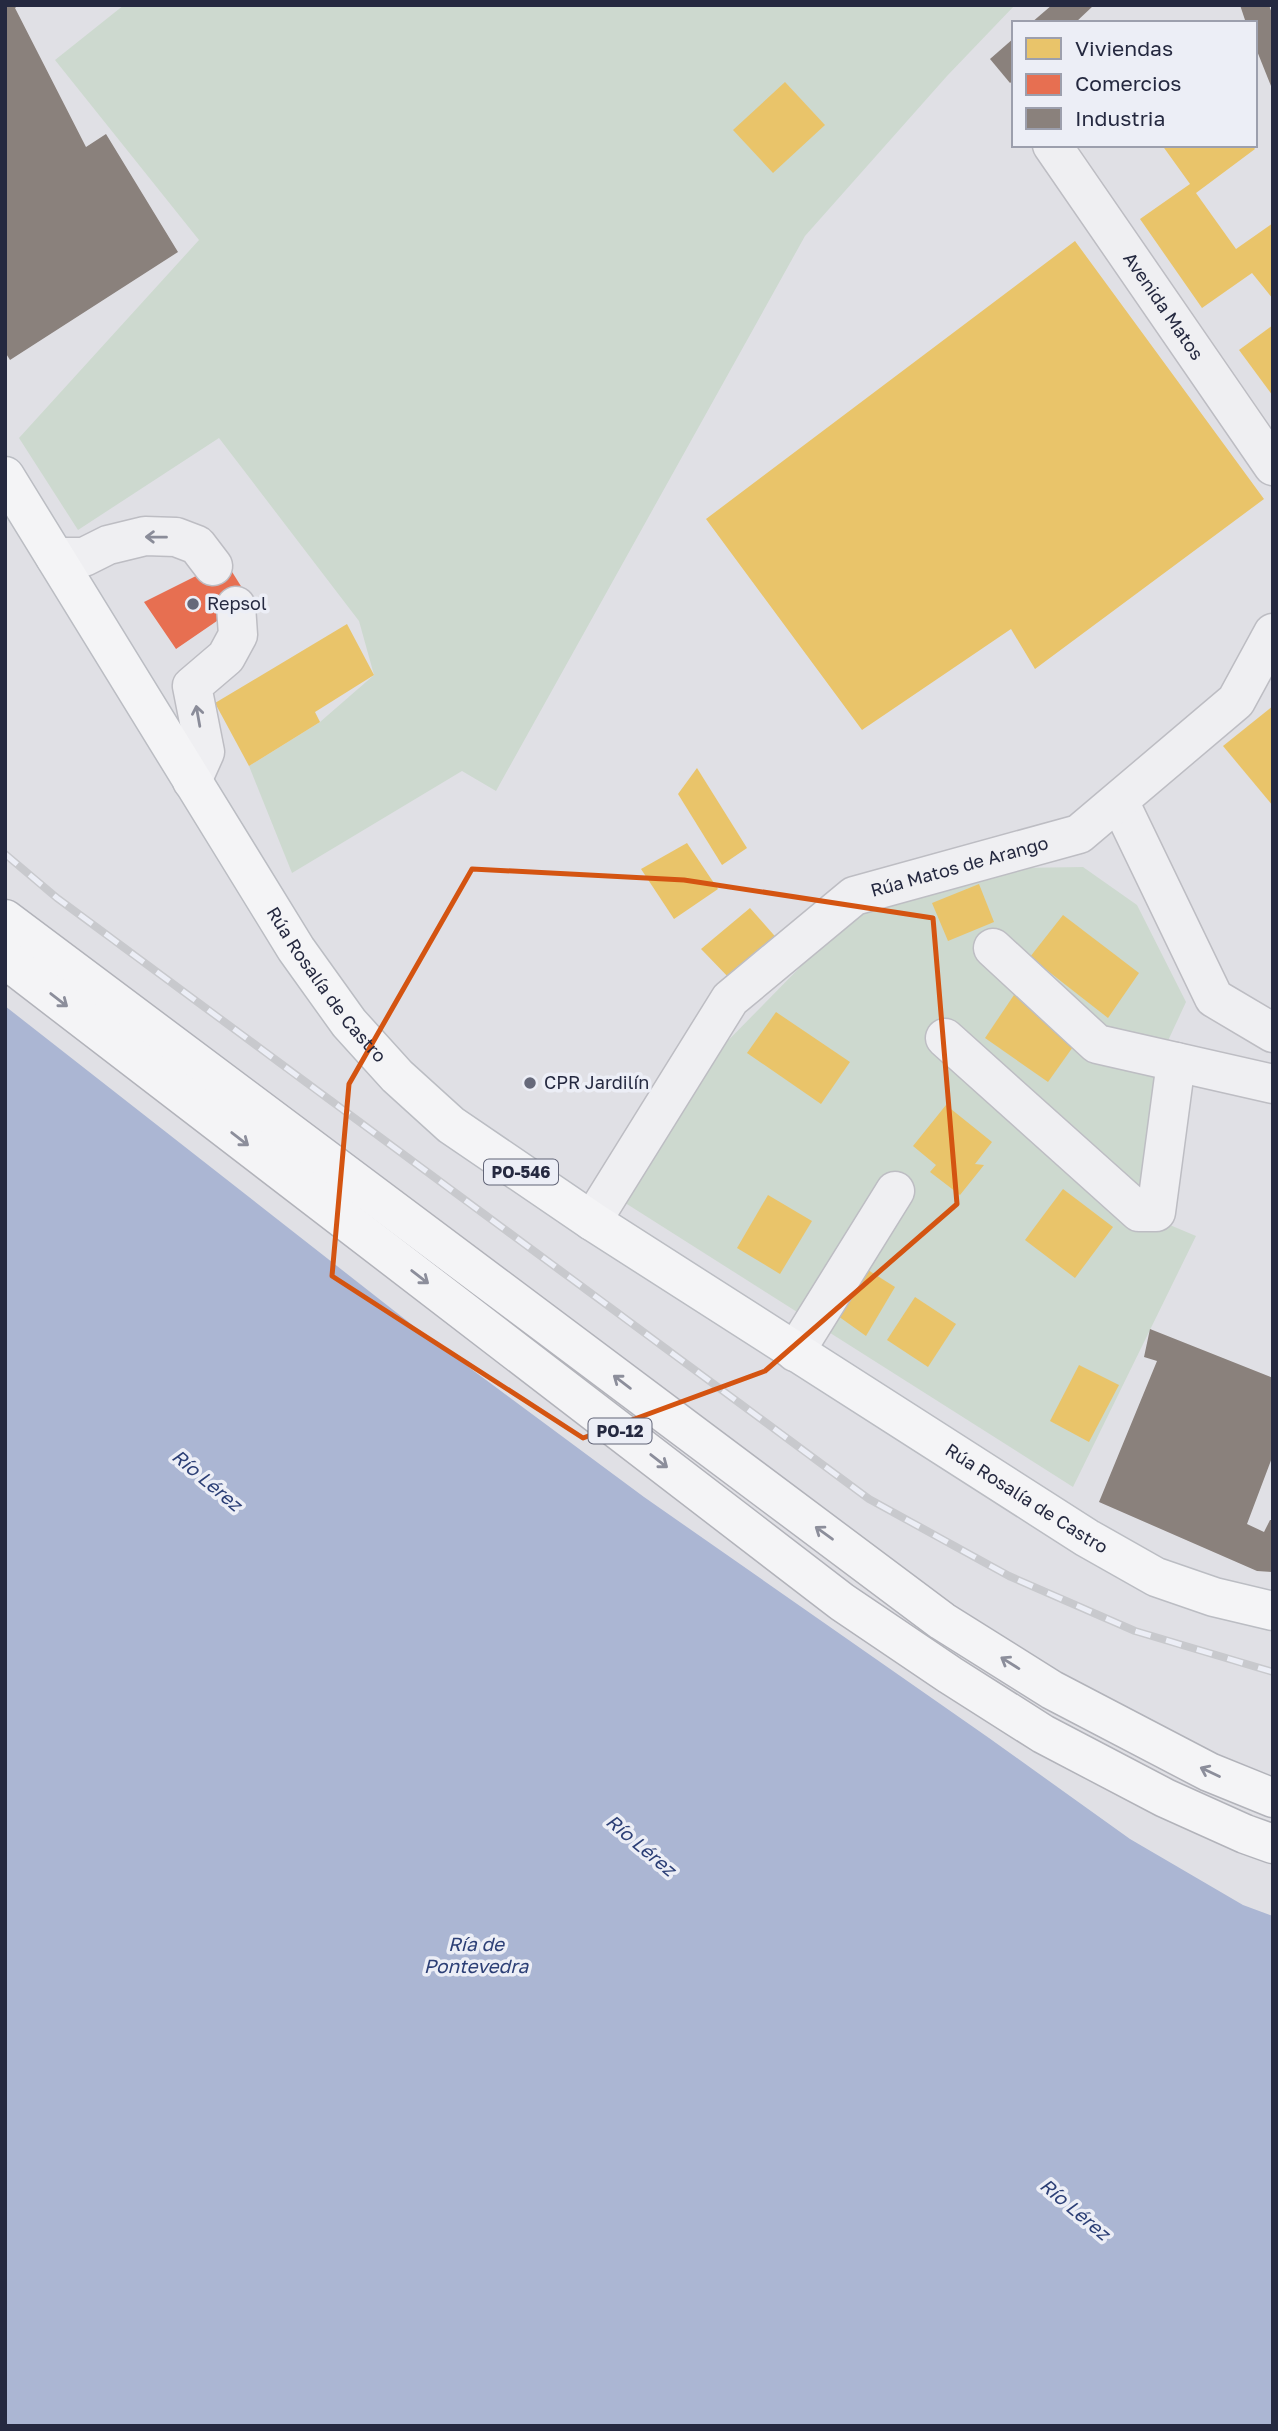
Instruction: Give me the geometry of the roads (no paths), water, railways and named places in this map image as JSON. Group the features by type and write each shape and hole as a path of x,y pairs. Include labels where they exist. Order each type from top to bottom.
{"main road":[{"name":"Rúa Rosalía de Castro","path":"5,477 296,949 349,1023 397,1076 451,1125 592,1221 1087,1538 1156,1577 1214,1597 1273,1611"},
{"name":"PO-12","path":"5,919 942,1621 1064,1696 1209,1772 1273,1798"},
{"name":"PO-12","path":"5,959 842,1602 1043,1734 1165,1798 1273,1844"}],"street":[{"name":"Avenida Matos","path":"1053,147 1273,466"},
{"path":"55,557 84,557 108,545 145,536 176,537 197,545 213,566"},
{"path":"192,781 205,752 192,686 226,657 238,635 236,606"},
{"name":"Rúa Matos de Arango","path":"592,1221 730,999 853,896 1079,834 1236,701 1273,633"},
{"path":"1119,801 1214,998 1273,1033"},
{"path":"993,948 1097,1044 1273,1084"},
{"path":"945,1038 1139,1212 1156,1212 1176,1062"},
{"path":"795,1352 895,1191"}],"water":[{"name":"Ría de Pontevedra","path":"5,1006 420,1331 644,1497 1130,1839 1243,1905 1273,1916 1273,2426 5,2426"}],"railway":[{"path":"5,854 57,898 869,1499 1009,1576 1135,1631 1273,1672"}],"place":[{"name":"Repsol","path":"193,604"},
{"name":"CPR Jardilín","path":"530,1083"}],"water label":[{"name":"Río Lérez","path":"207,1480"},
{"name":"Río Lérez","path":"641,1845"},
{"name":"Río Lérez","path":"1075,2209"}]}
